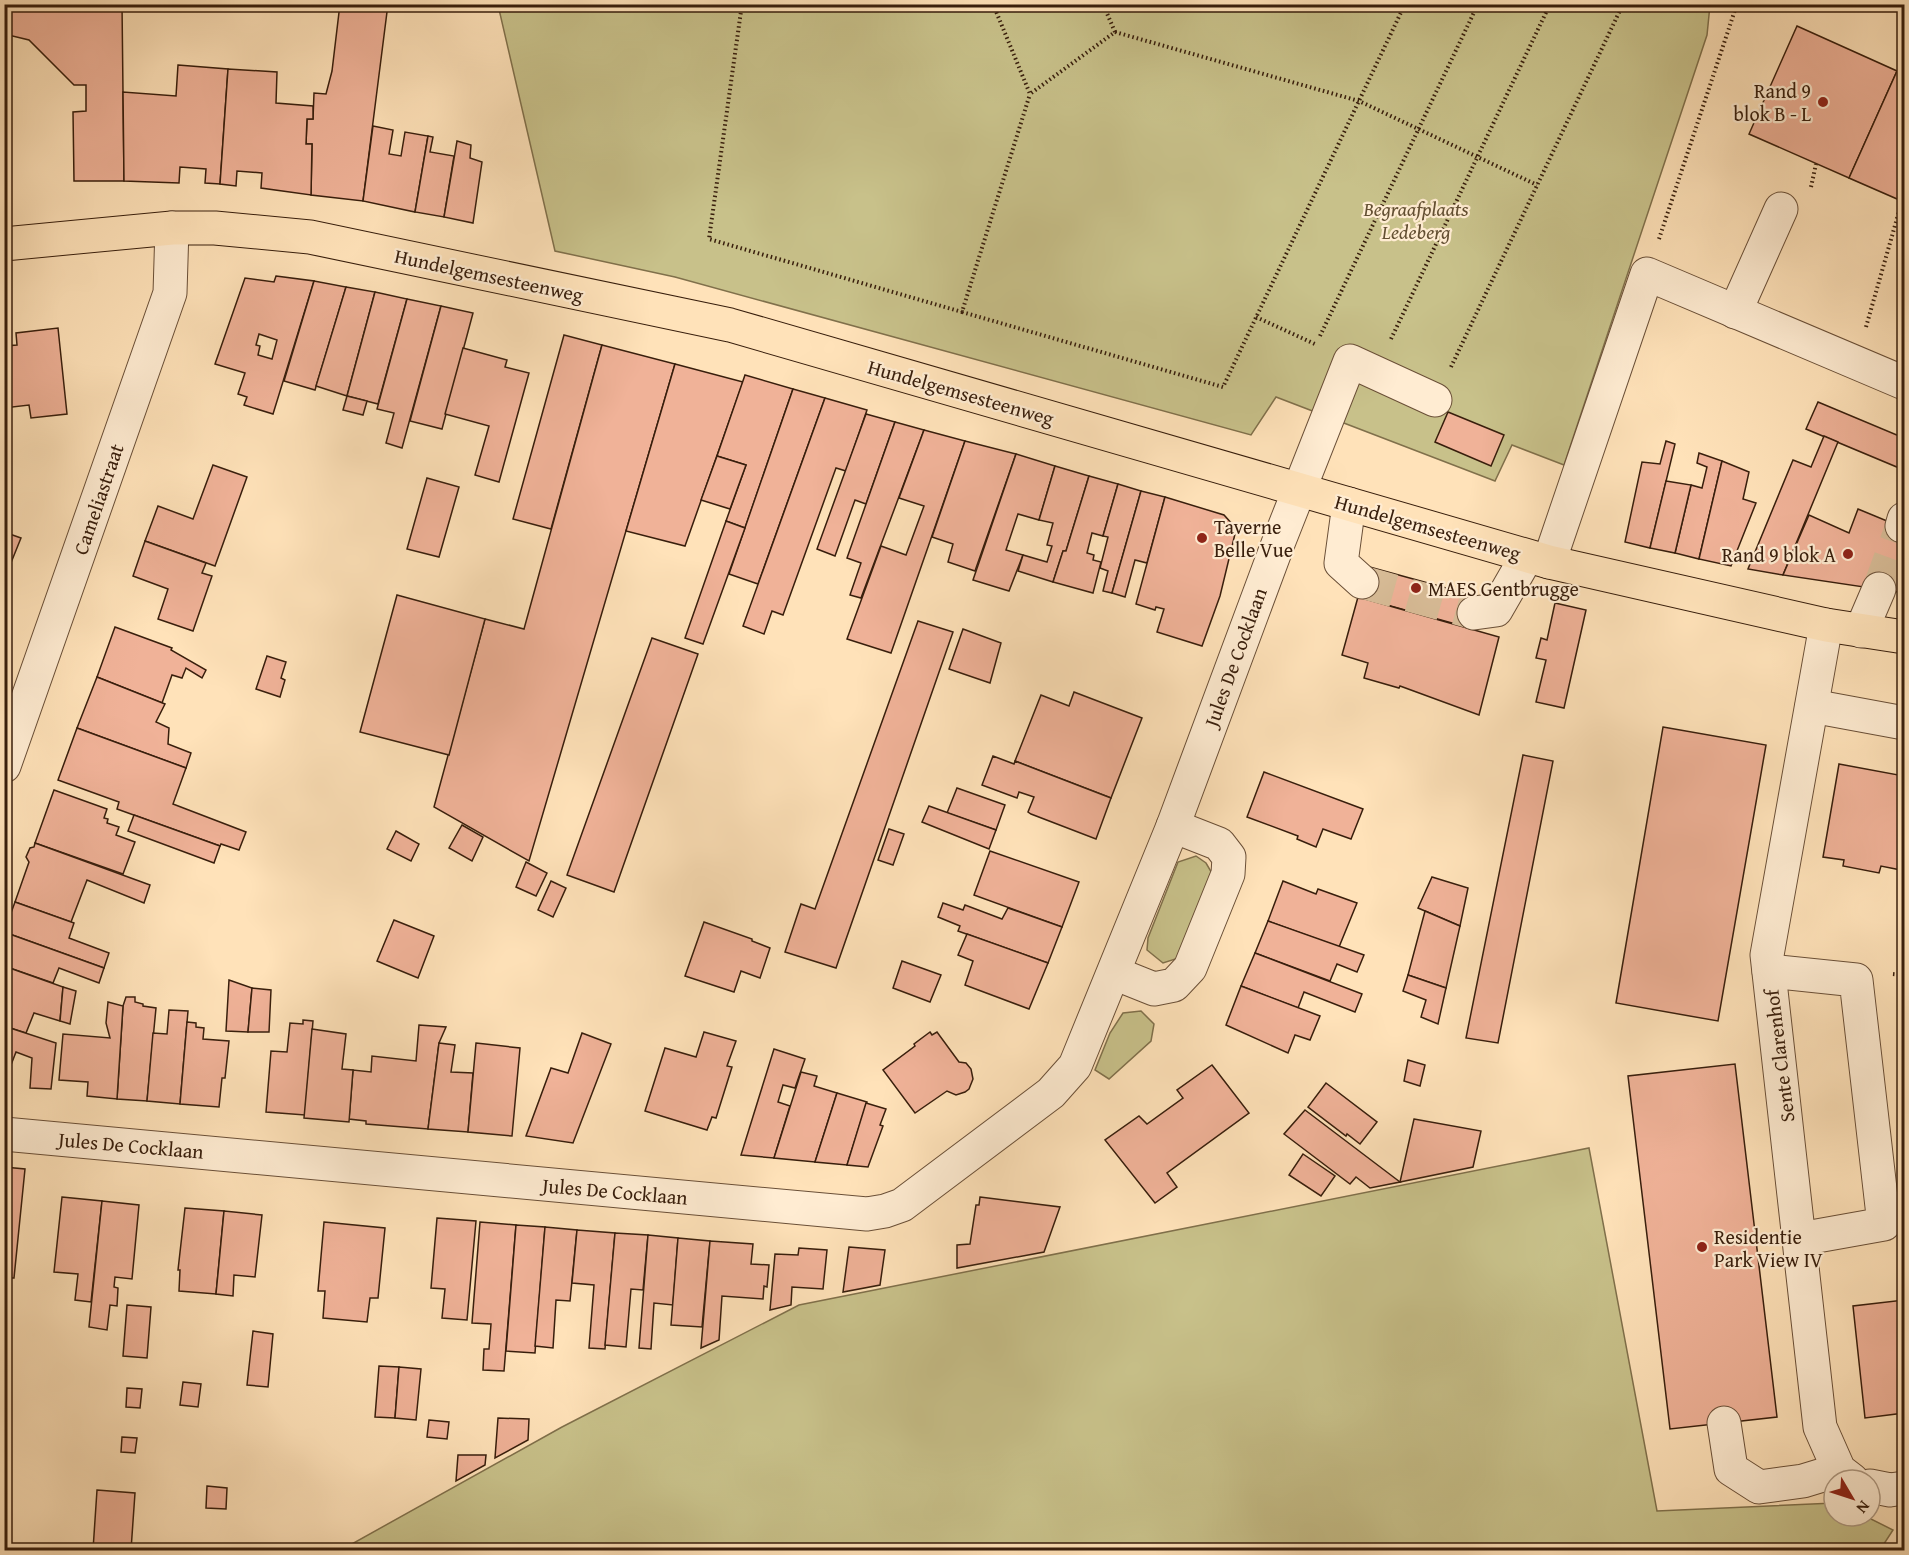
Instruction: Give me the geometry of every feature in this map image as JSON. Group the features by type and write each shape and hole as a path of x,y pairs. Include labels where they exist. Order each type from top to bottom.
{"main road":[{"name":"Hundelgemsesteenweg","path":"4,244 172,228 215,228 310,237 730,325 1538,559 1826,626 1905,637"}],"street":[{"path":"1735,312 1781,209"},
{"name":"Cameliastraat","path":"4,766 170,293 172,228"},
{"path":"1474,613 1496,610 1538,559 1647,274 1905,383"},
{"path":"1363,366 1435,400"},
{"name":"Jules De Cocklaan","path":"4,1134 867,1214 902,1205 1051,1093 1075,1066 1173,826 1299,489 1363,366"},
{"path":"1349,504 1341,563 1362,582"},
{"path":"1861,631 1879,589"},
{"name":"Sente Clarenhof","path":"1826,626 1767,955 1820,1427 1841,1468"},
{"path":"1812,706 1905,723"},
{"path":"1114,973 1154,989 1174,985 1190,968 1195,957 1228,874 1229,856 1219,844 1173,826"},
{"path":"1769,971 1856,980 1884,1224 1800,1239"},
{"path":"1724,1424 1731,1468 1759,1487 1822,1478"},
{"path":"1882,1488 1905,1488"}],"path":[{"path":"742,4 709,239 1223,387 1405,4"},
{"path":"993,4 1030,94"},
{"path":"1103,4 1115,32"},
{"path":"1316,344 1478,4"},
{"path":"1257,317 1363,366 1478,157 1550,4"},
{"path":"1435,400 1623,4"},
{"path":"1647,274 1737,4"},
{"path":"962,312 1030,94 1115,32"},
{"path":"1115,32 1359,101 1537,185"},
{"path":"1856,362 1902,201"}],"green space":[{"name":"Begraafplaats Ledeberg","path":"498,5 1710,5 1707,35 1564,465 1512,445 1495,481 1276,397 1251,435 675,277 555,251"},
{"path":"1196,856 1206,863 1216,880 1185,956 1163,963 1147,950 1148,938 1178,862"},
{"path":"1898,900 1904,901 1904,946"},
{"path":"1141,1011 1154,1024 1151,1041 1109,1079 1095,1070 1110,1033 1123,1013"},
{"path":"1589,1148 1657,1511 1822,1504 1822,1528 1882,1528 1882,1524 1893,1530 1880,1550 341,1550 562,1427 799,1305"}],"building":[{"path":"4,4 122,4 124,181 74,181 73,112 86,111 86,85 74,85 29,40 4,34"},
{"path":"340,4 388,4 363,201 311,195 312,144 306,144 307,119 313,119 314,93 326,94 332,71"},
{"path":"393,4 427,4 426,9"},
{"name":"Rand 9 blok B - L","path":"1797,26 1897,71 1849,178 1749,134"},
{"path":"178,65 228,69 220,184 205,183 206,169 180,167 179,183 124,181 123,92 176,96"},
{"path":"228,69 277,72 276,103 313,106 313,119 307,119 306,144 312,144 311,195 261,188 262,173 237,171 236,186 220,184"},
{"path":"1897,71 1904,74 1904,202 1849,178"},
{"path":"373,126 393,130 389,154 401,156 405,132 428,136 415,212 363,201"},
{"path":"428,136 433,137 430,152 454,156 444,217 415,212"},
{"path":"457,141 471,145 470,158 482,162 473,223 444,217"},
{"path":"276,276 314,281 273,414 244,405 247,397 238,394 245,373 215,364 245,278 274,282","holes":["259,334 277,340 272,359 258,355 260,346 256,345"]},
{"path":"314,281 346,287 315,390 284,381"},
{"path":"346,287 375,292 347,396 316,386"},
{"path":"375,292 407,299 378,404 347,396"},
{"path":"407,299 441,306 402,448 386,443 394,413 377,409"},
{"path":"441,306 473,313 442,429 410,421"},
{"path":"58,328 67,414 31,418 29,405 4,408 4,346 17,345 16,333"},
{"path":"564,335 602,345 551,529 513,519"},
{"path":"602,345 675,364 529,861 434,807 485,619 524,629"},
{"path":"463,348 507,360 505,367 529,373 499,482 475,475 489,426 445,414"},
{"path":"675,364 743,382 685,546 626,531"},
{"path":"745,375 793,389 745,528 726,521 746,465 717,456"},
{"path":"793,389 825,398 758,584 729,574"},
{"path":"347,396 367,401 363,415 343,410"},
{"path":"825,398 867,410 846,471 836,468 783,615 772,611 764,634 743,626"},
{"path":"1818,402 1904,438 1904,470 1806,429"},
{"path":"1448,412 1504,435 1491,466 1435,442"},
{"path":"866,414 895,422 866,504 855,500 835,556 817,549"},
{"path":"895,422 924,430 861,598 850,595 861,563 847,558"},
{"path":"924,430 965,441 891,653 847,639 881,546 906,555 924,506 899,498"},
{"path":"1824,436 1838,442 1783,575 1748,569 1793,460 1811,467"},
{"path":"965,441 1016,454 975,571 948,562 953,544 932,537"},
{"path":"1666,441 1675,444 1650,548 1625,542 1642,462 1660,464"},
{"path":"1699,453 1722,461 1699,559 1675,553 1691,485 1702,488 1707,467 1697,463"},
{"path":"1016,454 1055,466 1039,520 1018,514 1006,550 1023,555 1009,591 973,580"},
{"path":"717,456 746,465 730,509 701,500"},
{"path":"1722,461 1749,472 1743,499 1756,503 1731,566 1699,559"},
{"path":"213,465 247,477 215,566 145,541 158,506 193,519"},
{"path":"1055,466 1089,476 1066,551 1063,551 1053,582 1018,571 1023,555 1047,562 1052,546 1047,545 1053,523 1039,520"},
{"path":"1089,476 1118,484 1103,536 1092,533 1087,553 1094,555 1093,560 1101,562 1093,593 1053,582 1063,551 1066,551"},
{"path":"427,478 459,487 439,557 407,549"},
{"path":"1666,481 1691,485 1675,553 1650,548"},
{"path":"1118,484 1141,491 1112,593 1103,591 1108,571 1100,568 1108,537 1103,536"},
{"path":"1141,491 1165,497 1147,563 1135,560 1125,597 1112,593"},
{"path":"1165,497 1224,515 1234,526 1235,534 1220,596 1202,646 1157,632 1164,609 1156,607 1155,610 1136,604"},
{"name":"Rand 9 blok A","path":"1858,509 1904,528 1904,593 1783,575 1809,515 1849,533"},
{"path":"726,521 745,528 703,644 685,638"},
{"path":"4,532 21,538 4,580"},
{"path":"145,541 206,563 202,573 212,576 193,631 158,619 168,589 133,576"},
{"path":"1366,566 1479,597 1470,628 1358,597"},
{"path":"397,595 485,619 449,755 360,732"},
{"path":"1358,597 1499,637 1479,715 1400,686 1399,688 1364,678 1368,663 1342,655"},
{"path":"1555,603 1586,610 1564,708 1536,702 1546,660 1536,658 1541,638 1547,640"},
{"path":"918,621 953,632 836,968 785,952 801,904 815,909"},
{"path":"115,627 172,648 171,650 206,670 202,678 186,668 182,678 172,675 162,703 97,677"},
{"path":"963,629 1001,643 990,683 949,669"},
{"path":"652,638 698,654 614,892 567,875"},
{"path":"267,656 286,662 281,678 285,680 280,697 256,689"},
{"path":"97,677 165,704 156,722 169,728 168,744 191,753 186,768 77,728"},
{"path":"1074,692 1142,718 1111,798 1015,761 1041,695 1069,706"},
{"path":"1663,727 1766,745 1718,1021 1616,1003"},
{"path":"77,728 186,768 173,804 246,832 239,850 221,844 220,846 117,809 119,802 58,780"},
{"path":"1523,755 1553,761 1498,1043 1466,1038"},
{"path":"993,756 1014,764 1015,761 1111,798 1096,839 1028,812 1034,797 1019,792 1017,798 982,785"},
{"path":"1839,764 1904,776 1904,849 1901,870 1881,866 1879,873 1843,866 1844,860 1823,857"},
{"path":"1264,772 1363,809 1351,839 1323,829 1316,847 1297,839 1298,836 1247,817"},
{"path":"957,788 1005,805 996,830 947,813"},
{"path":"54,790 107,809 104,818 108,819 107,823 119,827 116,835 135,842 123,874 35,843"},
{"path":"929,806 996,830 989,849 922,822"},
{"path":"134,815 220,846 214,863 128,831"},
{"path":"462,825 483,837 472,861 449,848"},
{"path":"889,829 904,834 893,865 878,860"},
{"path":"396,831 419,844 411,861 387,849"},
{"path":"35,843 150,885 144,903 87,880 71,922 15,902 29,862 26,857"},
{"path":"1904,849 1904,871 1901,870"},
{"path":"990,851 1079,882 1062,927 974,895"},
{"path":"526,862 547,873 536,896 516,887"},
{"path":"1432,877 1468,888 1460,926 1418,908"},
{"path":"551,881 566,888 553,917 538,910"},
{"path":"1283,881 1316,894 1318,889 1357,903 1339,947 1268,921"},
{"path":"15,902 74,923 69,938 109,953 104,968 4,932"},
{"path":"943,903 963,910 965,905 1002,919 1008,908 1062,927 1048,963 958,931 960,926 938,917"},
{"path":"1425,911 1460,926 1446,988 1408,975"},
{"path":"394,920 434,936 418,978 377,961"},
{"path":"1268,921 1364,955 1357,972 1337,964 1330,981 1255,953"},
{"path":"704,922 770,948 760,978 741,971 734,992 685,976"},
{"path":"4,932 104,968 99,983 59,968 53,983 4,966"},
{"path":"967,934 1048,963 1029,1009 965,985 973,961 958,955"},
{"path":"1255,953 1362,994 1355,1012 1304,992 1298,1008 1241,986"},
{"path":"902,961 941,975 930,1002 893,988"},
{"path":"4,966 63,987 60,1021 34,1013 26,1033 4,1026"},
{"path":"1408,975 1446,988 1438,1024 1421,1017 1426,1000 1403,991"},
{"path":"229,980 252,988 248,1032 226,1031"},
{"path":"1241,986 1320,1016 1310,1040 1295,1035 1288,1053 1226,1025"},
{"path":"63,987 76,991 70,1024 60,1021"},
{"path":"252,988 271,990 269,1032 248,1032"},
{"path":"126,997 135,997 135,1002 156,1008 147,1101 117,1099 123,1006"},
{"path":"108,1002 123,1006 117,1099 87,1096 88,1082 59,1080 63,1034 110,1038 106,1023"},
{"path":"169,1010 188,1011 180,1104 147,1101 153,1033 167,1034"},
{"path":"303,1020 313,1021 305,1115 266,1112 271,1051 287,1052 290,1023 303,1024"},
{"path":"187,1022 196,1023 196,1027 204,1028 203,1039 229,1041 219,1107 180,1104"},
{"path":"419,1025 446,1027 439,1043 428,1129 366,1124 366,1121 349,1119 353,1070 371,1072 372,1056 416,1061"},
{"path":"4,1026 56,1043 51,1089 30,1088 32,1058 16,1052 4,1083"},
{"path":"312,1029 346,1034 342,1069 353,1070 349,1122 304,1118"},
{"path":"704,1032 736,1041 727,1066 732,1067 716,1118 712,1117 707,1130 645,1111 665,1048 696,1057"},
{"path":"930,1032 932,1035 937,1032 959,1062 966,1063 971,1069 973,1079 969,1089 965,1092 956,1095 947,1091 915,1113 883,1070"},
{"path":"582,1033 611,1044 573,1143 526,1136 551,1068 568,1073"},
{"path":"439,1043 455,1045 451,1072 473,1073 468,1132 428,1129"},
{"path":"476,1043 520,1048 512,1136 468,1132"},
{"path":"774,1049 805,1059 795,1088 783,1085 778,1102 790,1106 774,1158 741,1155"},
{"path":"1408,1060 1425,1065 1420,1086 1404,1081"},
{"name":"Residentie Park View IV","path":"1735,1064 1777,1417 1670,1429 1628,1076"},
{"path":"1212,1065 1249,1113 1167,1173 1177,1187 1155,1203 1105,1140 1139,1116 1147,1124 1183,1098 1177,1090"},
{"path":"801,1072 817,1076 814,1086 837,1093 815,1162 774,1158"},
{"path":"1326,1083 1377,1122 1360,1144 1308,1107"},
{"path":"837,1093 867,1102 847,1165 815,1162"},
{"path":"866,1103 886,1109 880,1125 883,1126 868,1167 847,1165"},
{"path":"1305,1110 1400,1182 1370,1188 1356,1177 1350,1184 1284,1134"},
{"path":"1414,1119 1481,1131 1473,1167 1400,1182"},
{"path":"1303,1154 1335,1176 1321,1196 1289,1175"},
{"path":"4,1167 25,1169 14,1278 8,1278 4,1306"},
{"path":"62,1197 102,1201 91,1302 75,1300 78,1274 54,1272"},
{"path":"980,1197 1060,1207 1044,1252 957,1268 957,1245 970,1244 976,1205 979,1205"},
{"path":"102,1201 139,1205 132,1279 115,1277 114,1287 118,1288 117,1306 110,1305 107,1330 89,1327"},
{"path":"185,1208 224,1211 216,1294 179,1291 180,1270 178,1270"},
{"path":"224,1211 262,1215 255,1277 234,1275 233,1296 216,1294"},
{"path":"437,1218 476,1221 467,1320 442,1318 445,1289 431,1288"},
{"path":"324,1222 385,1228 378,1298 370,1298 367,1322 323,1318 325,1291 318,1291"},
{"path":"480,1222 516,1225 504,1371 483,1370 484,1349 489,1349 491,1324 472,1323"},
{"path":"516,1225 545,1227 535,1353 506,1351"},
{"path":"545,1227 577,1230 570,1301 556,1300 553,1348 535,1346"},
{"path":"577,1230 615,1233 605,1349 589,1348 594,1285 572,1283"},
{"path":"615,1233 648,1235 643,1290 631,1289 626,1347 605,1345"},
{"path":"648,1235 678,1238 673,1305 654,1303 651,1349 639,1348"},
{"path":"678,1238 710,1241 702,1327 671,1325"},
{"path":"710,1241 753,1244 751,1264 769,1265 767,1287 764,1286 763,1299 722,1296 719,1340 701,1348"},
{"path":"849,1247 885,1250 880,1285 843,1292"},
{"path":"799,1248 827,1250 823,1289 792,1287 791,1305 770,1310 775,1254 798,1255"},
{"path":"1904,1300 1904,1413 1865,1418 1853,1306"},
{"path":"127,1305 151,1307 147,1358 123,1356"},
{"path":"253,1331 273,1334 268,1387 247,1385"},
{"path":"379,1366 399,1367 395,1418 375,1417"},
{"path":"399,1367 421,1369 416,1420 395,1418"},
{"path":"183,1382 201,1384 198,1407 180,1405"},
{"path":"127,1388 142,1389 140,1408 126,1407"},
{"path":"498,1418 529,1419 528,1440 495,1458"},
{"path":"429,1420 449,1422 447,1439 427,1437"},
{"path":"122,1437 137,1438 135,1453 121,1452"},
{"path":"458,1455 486,1455 485,1465 456,1481"},
{"path":"207,1486 227,1488 226,1509 206,1508"},
{"path":"97,1490 135,1493 131,1550 93,1550"}],"tunnel":[{"path":"1879,589 1902,526"},
{"path":"1362,582 1474,613"}],"place":[{"name":"Rand 9 blok B - L","path":"1823,102"},
{"name":"Taverne Belle Vue","path":"1202,538"},
{"name":"Rand 9 blok A","path":"1848,554"},
{"name":"MAES Gentbrugge","path":"1416,588"},
{"name":"Residentie Park View IV","path":"1702,1247"}]}
